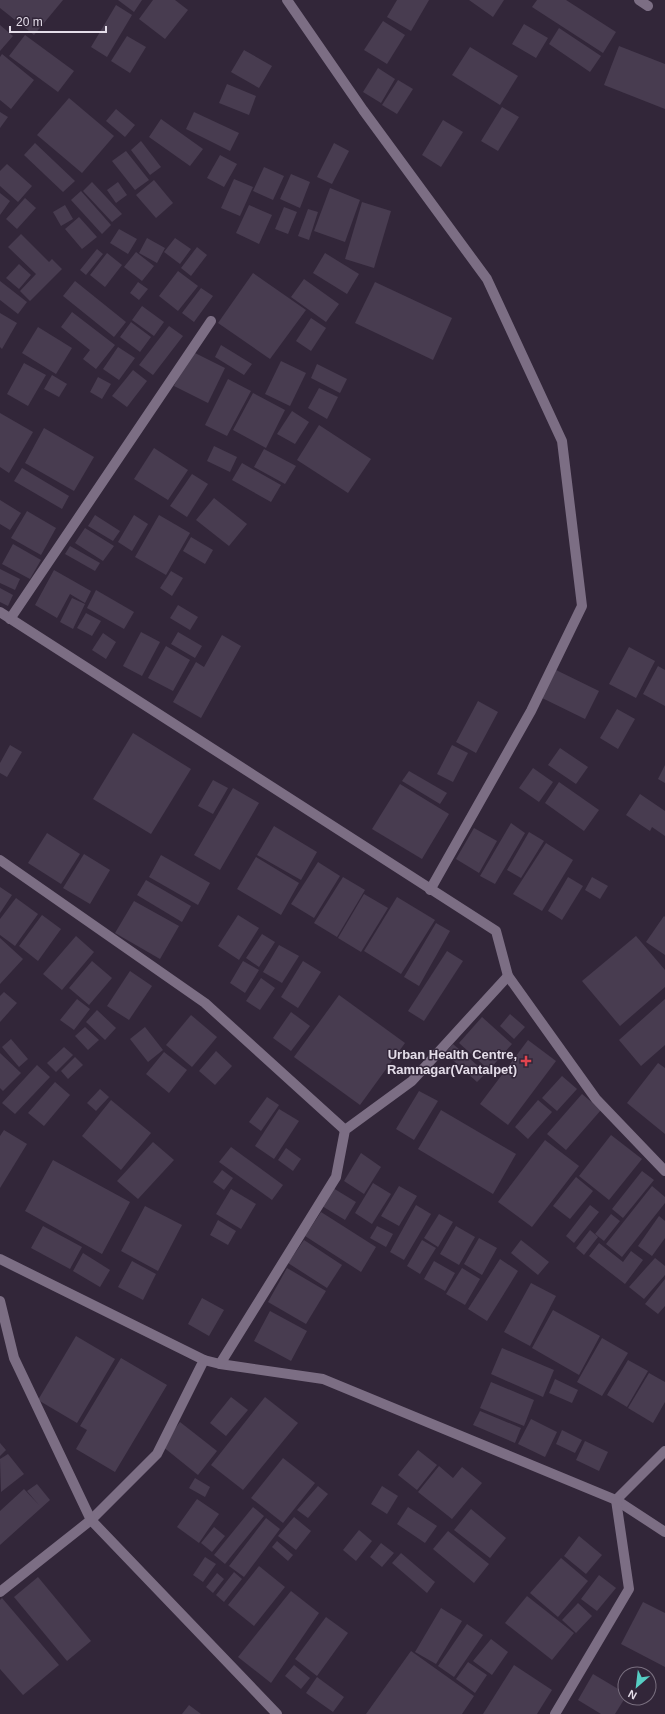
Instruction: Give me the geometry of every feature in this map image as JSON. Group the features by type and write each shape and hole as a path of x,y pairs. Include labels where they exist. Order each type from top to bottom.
{"street":[{"path":"287,0 363,110 487,279 562,441 582,606 531,712 430,890"},
{"path":"639,0 648,6"},
{"path":"10,619 211,321"},
{"path":"0,612 430,890 496,931 508,976 596,1099 665,1171"},
{"path":"0,860 205,1003 345,1130"},
{"path":"220,1364 336,1177 345,1130 412,1081 508,976"},
{"path":"0,1258 204,1360 220,1364 323,1379 616,1500 665,1532"},
{"path":"0,1301 14,1358 91,1520 277,1714"},
{"path":"0,1592 91,1520 157,1454 204,1360"},
{"path":"616,1500 665,1451"},
{"path":"555,1714 629,1589 616,1500"}],"building":[{"path":"0,0 63,0 34,35 0,8"},
{"path":"118,0 142,0 134,12"},
{"path":"153,0 175,0 188,10 165,39 139,19"},
{"path":"397,0 429,0 411,31 387,17"},
{"path":"469,0 504,0 493,17"},
{"path":"537,0 566,0 616,32 603,53 532,7"},
{"path":"116,5 132,15 107,57 91,47"},
{"path":"383,21 405,35 387,64 364,50"},
{"path":"524,24 548,38 536,58 512,44"},
{"path":"0,25 13,36 0,51"},
{"path":"559,28 601,56 590,72 549,44"},
{"path":"25,35 74,71 58,92 9,56"},
{"path":"127,36 146,47 130,73 111,61"},
{"path":"619,46 665,64 665,109 604,85"},
{"path":"470,47 518,76 500,105 452,75"},
{"path":"244,50 272,66 259,88 231,72"},
{"path":"2,54 34,80 11,109 0,100 0,57"},
{"path":"378,68 395,79 381,103 363,92"},
{"path":"398,80 413,89 397,114 382,105"},
{"path":"227,84 256,96 249,115 219,103"},
{"path":"69,98 114,136 82,173 37,135"},
{"path":"502,107 519,117 498,151 481,141"},
{"path":"116,109 135,125 125,137 106,121"},
{"path":"0,112 8,117 0,128"},
{"path":"194,112 239,133 230,151 186,129"},
{"path":"161,119 203,149 190,166 149,137"},
{"path":"443,120 463,132 441,167 422,155"},
{"path":"141,141 161,167 150,175 131,150"},
{"path":"35,143 75,181 63,192 24,155"},
{"path":"334,143 349,151 332,184 317,177"},
{"path":"126,151 149,180 135,190 112,161"},
{"path":"220,155 237,164 224,187 207,178"},
{"path":"7,164 32,186 18,202 0,186 0,171"},
{"path":"264,167 284,176 273,200 253,191"},
{"path":"291,174 310,182 300,208 280,199"},
{"path":"234,179 253,187 240,216 221,208"},
{"path":"154,180 173,203 156,218 136,195"},
{"path":"92,182 122,214 112,222 83,191"},
{"path":"118,182 127,195 116,203 107,190"},
{"path":"330,188 360,200 345,242 314,231"},
{"path":"81,191 111,225 102,234 71,200"},
{"path":"0,193 10,201 0,215"},
{"path":"25,198 36,208 17,229 6,219"},
{"path":"362,202 391,211 374,268 345,259"},
{"path":"65,205 73,219 61,226 53,212"},
{"path":"249,205 272,215 259,244 236,233"},
{"path":"284,207 297,212 288,234 275,229"},
{"path":"308,209 318,212 309,240 298,236"},
{"path":"79,217 97,237 82,249 65,229"},
{"path":"119,229 137,239 128,254 110,243"},
{"path":"21,234 49,262 52,259 62,269 30,301 20,291 36,274 8,247"},
{"path":"147,238 165,248 157,263 139,253"},
{"path":"175,238 191,249 180,264 164,252"},
{"path":"197,247 207,255 191,276 181,268"},
{"path":"97,249 103,254 86,275 80,270"},
{"path":"136,252 154,266 142,281 124,267"},
{"path":"107,253 122,265 105,287 90,275"},
{"path":"325,253 359,274 347,294 313,273"},
{"path":"19,264 31,275 19,289 6,278"},
{"path":"178,271 198,286 178,311 159,296"},
{"path":"253,273 306,310 270,359 218,323"},
{"path":"304,279 339,304 326,322 291,297"},
{"path":"0,281 27,302 18,314 0,300"},
{"path":"75,281 126,322 114,337 63,296"},
{"path":"138,282 148,289 139,300 130,293"},
{"path":"375,282 452,318 433,360 355,323"},
{"path":"201,288 213,296 194,322 182,313"},
{"path":"142,306 164,322 154,336 132,320"},
{"path":"72,312 115,345 96,369 83,359 90,350 61,327"},
{"path":"0,313 17,323 2,349 0,347"},
{"path":"311,318 326,328 311,351 296,341"},
{"path":"131,322 151,337 140,352 120,337"},
{"path":"169,326 183,336 153,375 139,365"},
{"path":"38,327 72,348 56,374 22,353"},
{"path":"221,345 252,364 244,375 215,357"},
{"path":"118,347 135,358 119,380 103,369"},
{"path":"191,351 225,368 208,403 174,386"},
{"path":"281,361 306,373 290,406 265,394"},
{"path":"24,363 46,375 28,406 7,394"},
{"path":"317,364 347,379 340,393 311,378"},
{"path":"133,370 147,381 127,407 112,396"},
{"path":"52,375 67,384 59,397 44,389"},
{"path":"98,377 111,384 102,399 90,392"},
{"path":"228,379 251,391 227,436 205,425"},
{"path":"319,388 338,397 327,419 308,408"},
{"path":"253,393 285,410 266,448 233,430"},
{"path":"292,411 309,422 295,444 277,434"},
{"path":"0,413 33,432 9,473 0,467"},
{"path":"319,425 371,459 348,493 297,460"},
{"path":"44,428 94,457 74,491 25,463"},
{"path":"214,446 237,457 230,472 207,461"},
{"path":"154,448 188,470 168,500 134,479"},
{"path":"264,449 296,466 285,484 254,467"},
{"path":"242,463 281,485 271,502 232,480"},
{"path":"22,468 69,496 62,509 14,481"},
{"path":"192,474 208,484 187,517 170,506"},
{"path":"214,498 247,524 229,546 196,520"},
{"path":"0,500 21,513 10,530 0,524"},
{"path":"27,511 56,528 41,555 11,538"},
{"path":"95,515 120,531 113,541 88,526"},
{"path":"134,515 148,524 132,551 118,542"},
{"path":"159,515 190,533 166,575 135,557"},
{"path":"85,528 114,546 103,561 75,543"},
{"path":"191,537 213,550 205,564 183,551"},
{"path":"13,544 41,560 30,579 2,564"},
{"path":"70,546 100,563 95,571 65,554"},
{"path":"0,569 20,579 15,590 0,583"},
{"path":"54,570 91,591 85,603 70,594 57,618 35,605"},
{"path":"171,571 183,578 172,596 160,588"},
{"path":"0,588 13,595 8,606 0,602"},
{"path":"96,590 134,612 124,629 87,608"},
{"path":"72,598 85,604 73,629 60,622"},
{"path":"178,605 198,617 190,630 170,618"},
{"path":"86,613 101,621 92,636 77,628"},
{"path":"141,632 160,642 142,676 123,666"},
{"path":"178,632 202,646 195,658 171,644"},
{"path":"103,633 116,642 106,659 92,650"},
{"path":"222,635 241,646 201,718 173,702 196,662 204,667"},
{"path":"166,646 190,660 173,691 148,678"},
{"path":"629,647 655,661 636,698 609,684"},
{"path":"658,666 665,670 665,706 643,694"},
{"path":"554,669 599,691 585,719 540,697"},
{"path":"478,701 498,712 476,753 456,742"},
{"path":"617,709 635,719 618,749 600,738"},
{"path":"133,733 191,769 151,834 93,799"},
{"path":"10,745 22,752 7,777 0,773 0,763"},
{"path":"452,745 468,753 453,782 437,774"},
{"path":"560,748 588,767 576,784 548,765"},
{"path":"665,765 665,783 658,779"},
{"path":"533,768 553,782 539,802 519,788"},
{"path":"409,771 447,793 440,804 402,781"},
{"path":"213,780 228,788 213,814 198,806"},
{"path":"559,782 599,810 584,831 545,803"},
{"path":"400,784 449,814 422,859 372,829"},
{"path":"233,788 259,803 220,870 194,855"},
{"path":"640,794 665,811 665,836 652,827 650,831 626,815"},
{"path":"511,823 525,833 495,884 480,876"},
{"path":"274,826 317,852 301,880 257,855"},
{"path":"474,828 497,841 479,873 456,859"},
{"path":"529,832 544,841 521,878 507,870"},
{"path":"47,833 80,854 61,884 28,863"},
{"path":"546,843 573,860 542,911 513,894"},
{"path":"84,854 110,870 90,904 63,888"},
{"path":"161,855 210,883 198,905 149,877"},
{"path":"256,857 299,883 281,915 237,889"},
{"path":"318,862 340,876 314,918 291,904"},
{"path":"343,877 365,890 337,937 314,923"},
{"path":"568,877 583,886 562,920 548,911"},
{"path":"592,877 608,886 600,899 585,890"},
{"path":"146,880 191,906 182,922 137,895"},
{"path":"0,887 12,895 0,913"},
{"path":"364,894 388,908 361,952 338,938"},
{"path":"397,897 435,920 401,974 364,951"},
{"path":"16,898 38,914 15,946 0,935 0,919"},
{"path":"134,901 179,926 160,959 115,933"},
{"path":"42,915 61,929 38,961 19,946"},
{"path":"238,915 259,928 239,960 218,946"},
{"path":"664,916 665,917 665,955 646,942"},
{"path":"436,923 450,931 419,986 404,977"},
{"path":"262,934 275,942 259,967 246,958"},
{"path":"76,936 94,952 62,990 43,974"},
{"path":"636,936 665,970 665,987 620,1026 582,981"},
{"path":"0,938 23,959 0,984"},
{"path":"279,945 299,956 282,983 263,972"},
{"path":"447,951 463,961 424,1021 408,1011"},
{"path":"92,961 112,978 89,1005 69,988"},
{"path":"243,961 259,970 245,993 230,983"},
{"path":"303,961 321,972 298,1008 281,997"},
{"path":"130,971 152,986 129,1020 107,1006"},
{"path":"261,978 275,988 260,1010 246,1001"},
{"path":"4,992 17,1003 0,1022 0,996"},
{"path":"339,995 405,1043 360,1105 294,1057"},
{"path":"77,999 90,1009 74,1030 60,1020"},
{"path":"665,999 665,1045 641,1066 619,1040"},
{"path":"97,1010 116,1028 105,1040 86,1022"},
{"path":"291,1012 310,1026 291,1051 273,1038"},
{"path":"510,1014 525,1027 514,1039 500,1026"},
{"path":"191,1015 217,1037 192,1067 166,1045"},
{"path":"482,1017 512,1044 489,1070 459,1043"},
{"path":"85,1027 99,1040 88,1050 75,1036"},
{"path":"145,1027 163,1050 148,1062 130,1039"},
{"path":"11,1039 28,1059 19,1067 2,1047"},
{"path":"528,1040 556,1061 508,1125 480,1104"},
{"path":"453,1044 486,1073 477,1082 445,1053"},
{"path":"64,1047 73,1055 56,1072 47,1063"},
{"path":"216,1051 232,1066 215,1085 199,1071"},
{"path":"164,1052 187,1070 169,1093 146,1074"},
{"path":"0,1053 21,1073 3,1091 0,1088"},
{"path":"75,1057 83,1065 68,1079 61,1071"},
{"path":"658,1063 665,1068 665,1134 627,1103"},
{"path":"37,1065 50,1077 15,1114 2,1103"},
{"path":"562,1076 577,1089 557,1111 542,1098"},
{"path":"55,1082 70,1095 44,1126 28,1113"},
{"path":"100,1089 109,1097 96,1111 87,1103"},
{"path":"419,1091 438,1101 414,1140 396,1129"},
{"path":"582,1094 601,1110 566,1150 547,1134"},
{"path":"267,1097 279,1105 261,1131 249,1122"},
{"path":"111,1100 151,1133 121,1170 82,1136"},
{"path":"538,1100 552,1112 528,1139 515,1127"},
{"path":"279,1109 299,1121 274,1159 255,1146"},
{"path":"441,1110 516,1154 493,1194 418,1149"},
{"path":"4,1130 27,1144 0,1188 0,1136"},
{"path":"611,1135 642,1159 609,1200 579,1176"},
{"path":"545,1140 579,1166 532,1227 498,1202"},
{"path":"153,1142 174,1160 138,1199 117,1181"},
{"path":"231,1147 283,1185 272,1200 219,1162"},
{"path":"286,1148 301,1159 293,1171 278,1160"},
{"path":"361,1153 381,1167 364,1194 344,1181"},
{"path":"53,1160 130,1202 102,1254 25,1211"},
{"path":"222,1170 233,1178 224,1190 213,1182"},
{"path":"642,1171 654,1180 623,1218 612,1209"},
{"path":"576,1177 593,1191 570,1219 553,1206"},
{"path":"373,1183 391,1194 372,1224 355,1213"},
{"path":"399,1186 417,1196 399,1226 381,1216"},
{"path":"652,1186 665,1197 665,1203 622,1257 606,1244"},
{"path":"333,1188 356,1202 345,1220 322,1206"},
{"path":"231,1189 256,1204 241,1229 216,1214"},
{"path":"416,1205 431,1214 404,1260 390,1252"},
{"path":"590,1205 599,1212 574,1243 566,1236"},
{"path":"145,1206 182,1225 158,1271 121,1251"},
{"path":"321,1212 376,1247 361,1272 305,1236"},
{"path":"439,1214 453,1222 438,1247 424,1238"},
{"path":"611,1214 620,1221 604,1241 595,1234"},
{"path":"659,1216 665,1221 665,1238 652,1256 638,1246"},
{"path":"218,1220 236,1231 228,1245 210,1235"},
{"path":"43,1226 82,1247 70,1269 31,1248"},
{"path":"377,1226 393,1234 386,1247 370,1238"},
{"path":"456,1226 475,1237 459,1265 440,1254"},
{"path":"590,1230 598,1237 584,1255 576,1248"},
{"path":"479,1238 497,1248 482,1275 464,1264"},
{"path":"304,1240 342,1265 327,1288 288,1263"},
{"path":"422,1240 436,1248 420,1274 407,1266"},
{"path":"521,1240 549,1262 538,1275 511,1253"},
{"path":"599,1243 623,1262 631,1251 643,1260 625,1284 589,1256"},
{"path":"83,1253 110,1270 100,1287 73,1271"},
{"path":"655,1258 665,1266 665,1275 644,1299 629,1287"},
{"path":"500,1259 518,1271 487,1321 468,1309"},
{"path":"132,1261 156,1274 143,1300 118,1287"},
{"path":"434,1261 455,1273 445,1291 424,1279"},
{"path":"287,1268 326,1291 306,1324 268,1302"},
{"path":"462,1268 480,1279 465,1305 446,1294"},
{"path":"665,1279 665,1306 658,1314 645,1304"},
{"path":"531,1283 556,1296 530,1346 504,1332"},
{"path":"202,1298 224,1310 209,1336 188,1324"},
{"path":"553,1310 600,1336 579,1375 532,1348"},
{"path":"270,1311 307,1331 291,1361 254,1341"},
{"path":"76,1336 115,1359 77,1423 38,1400"},
{"path":"602,1338 628,1353 602,1396 577,1382"},
{"path":"502,1348 554,1370 543,1397 491,1374"},
{"path":"121,1358 167,1385 115,1472 76,1449 87,1430 80,1426"},
{"path":"628,1360 648,1371 627,1407 607,1395"},
{"path":"649,1373 665,1382 665,1402 653,1423 628,1408"},
{"path":"555,1379 578,1390 572,1403 549,1393"},
{"path":"491,1382 534,1400 524,1426 480,1408"},
{"path":"231,1397 248,1410 226,1436 210,1423"},
{"path":"265,1397 298,1423 243,1490 211,1465"},
{"path":"480,1411 521,1428 515,1443 473,1425"},
{"path":"531,1419 557,1432 545,1457 518,1444"},
{"path":"180,1422 217,1451 198,1475 162,1446"},
{"path":"562,1430 582,1440 575,1453 556,1444"},
{"path":"585,1441 608,1452 599,1471 576,1460"},
{"path":"0,1443 6,1450 0,1456"},
{"path":"418,1450 437,1465 417,1490 398,1475"},
{"path":"8,1454 24,1474 1,1492 0,1459"},
{"path":"283,1458 315,1483 283,1523 251,1498"},
{"path":"439,1466 453,1478 462,1467 482,1483 452,1519 418,1492"},
{"path":"195,1478 210,1487 205,1497 189,1488"},
{"path":"37,1484 50,1500 0,1545 0,1511 24,1489 39,1505 27,1491"},
{"path":"318,1486 328,1494 308,1518 297,1510"},
{"path":"382,1486 398,1496 387,1514 371,1504"},
{"path":"197,1499 219,1514 199,1543 177,1527"},
{"path":"253,1507 264,1516 225,1564 214,1555"},
{"path":"408,1507 437,1526 425,1543 397,1524"},
{"path":"471,1509 506,1538 490,1558 454,1530"},
{"path":"294,1517 311,1531 296,1550 278,1536"},
{"path":"266,1518 280,1529 244,1577 229,1566"},
{"path":"214,1527 225,1536 212,1552 201,1543"},
{"path":"359,1530 372,1541 356,1561 343,1550"},
{"path":"448,1531 489,1564 474,1583 433,1549"},
{"path":"579,1536 602,1555 586,1574 564,1556"},
{"path":"277,1541 293,1555 288,1561 272,1547"},
{"path":"381,1543 394,1553 382,1567 370,1557"},
{"path":"401,1553 435,1582 427,1593 392,1563"},
{"path":"205,1557 216,1564 203,1582 193,1575"},
{"path":"561,1558 588,1581 558,1617 530,1593"},
{"path":"259,1566 285,1587 254,1626 228,1605"},
{"path":"234,1572 242,1579 224,1602 216,1595"},
{"path":"217,1573 224,1579 213,1593 206,1587"},
{"path":"599,1575 616,1588 597,1611 581,1599"},
{"path":"38,1577 91,1641 67,1661 14,1597"},
{"path":"291,1591 319,1613 271,1683 238,1657"},
{"path":"527,1596 574,1633 552,1660 505,1623"},
{"path":"2,1598 59,1665 23,1695 0,1669 0,1600"},
{"path":"643,1602 665,1613 665,1667 621,1644"},
{"path":"578,1603 592,1616 576,1633 562,1620"},
{"path":"441,1608 462,1621 436,1664 415,1652"},
{"path":"326,1617 348,1633 317,1676 295,1659"},
{"path":"467,1624 483,1635 454,1677 438,1666"},
{"path":"491,1639 508,1652 492,1675 473,1661"},
{"path":"411,1651 474,1696 462,1714 366,1714"},
{"path":"468,1662 487,1675 475,1693 456,1679"},
{"path":"294,1665 310,1678 301,1689 285,1676"},
{"path":"514,1665 552,1690 537,1714 483,1714"},
{"path":"593,1674 617,1688 617,1706 620,1706 615,1714 601,1714 578,1700"},
{"path":"317,1677 344,1697 333,1712 306,1693"},
{"path":"189,1705 201,1714 182,1714"}],"place":[{"name":"Urban Health Centre, Ramnagar(Vantalpet)","path":"526,1061"}]}
